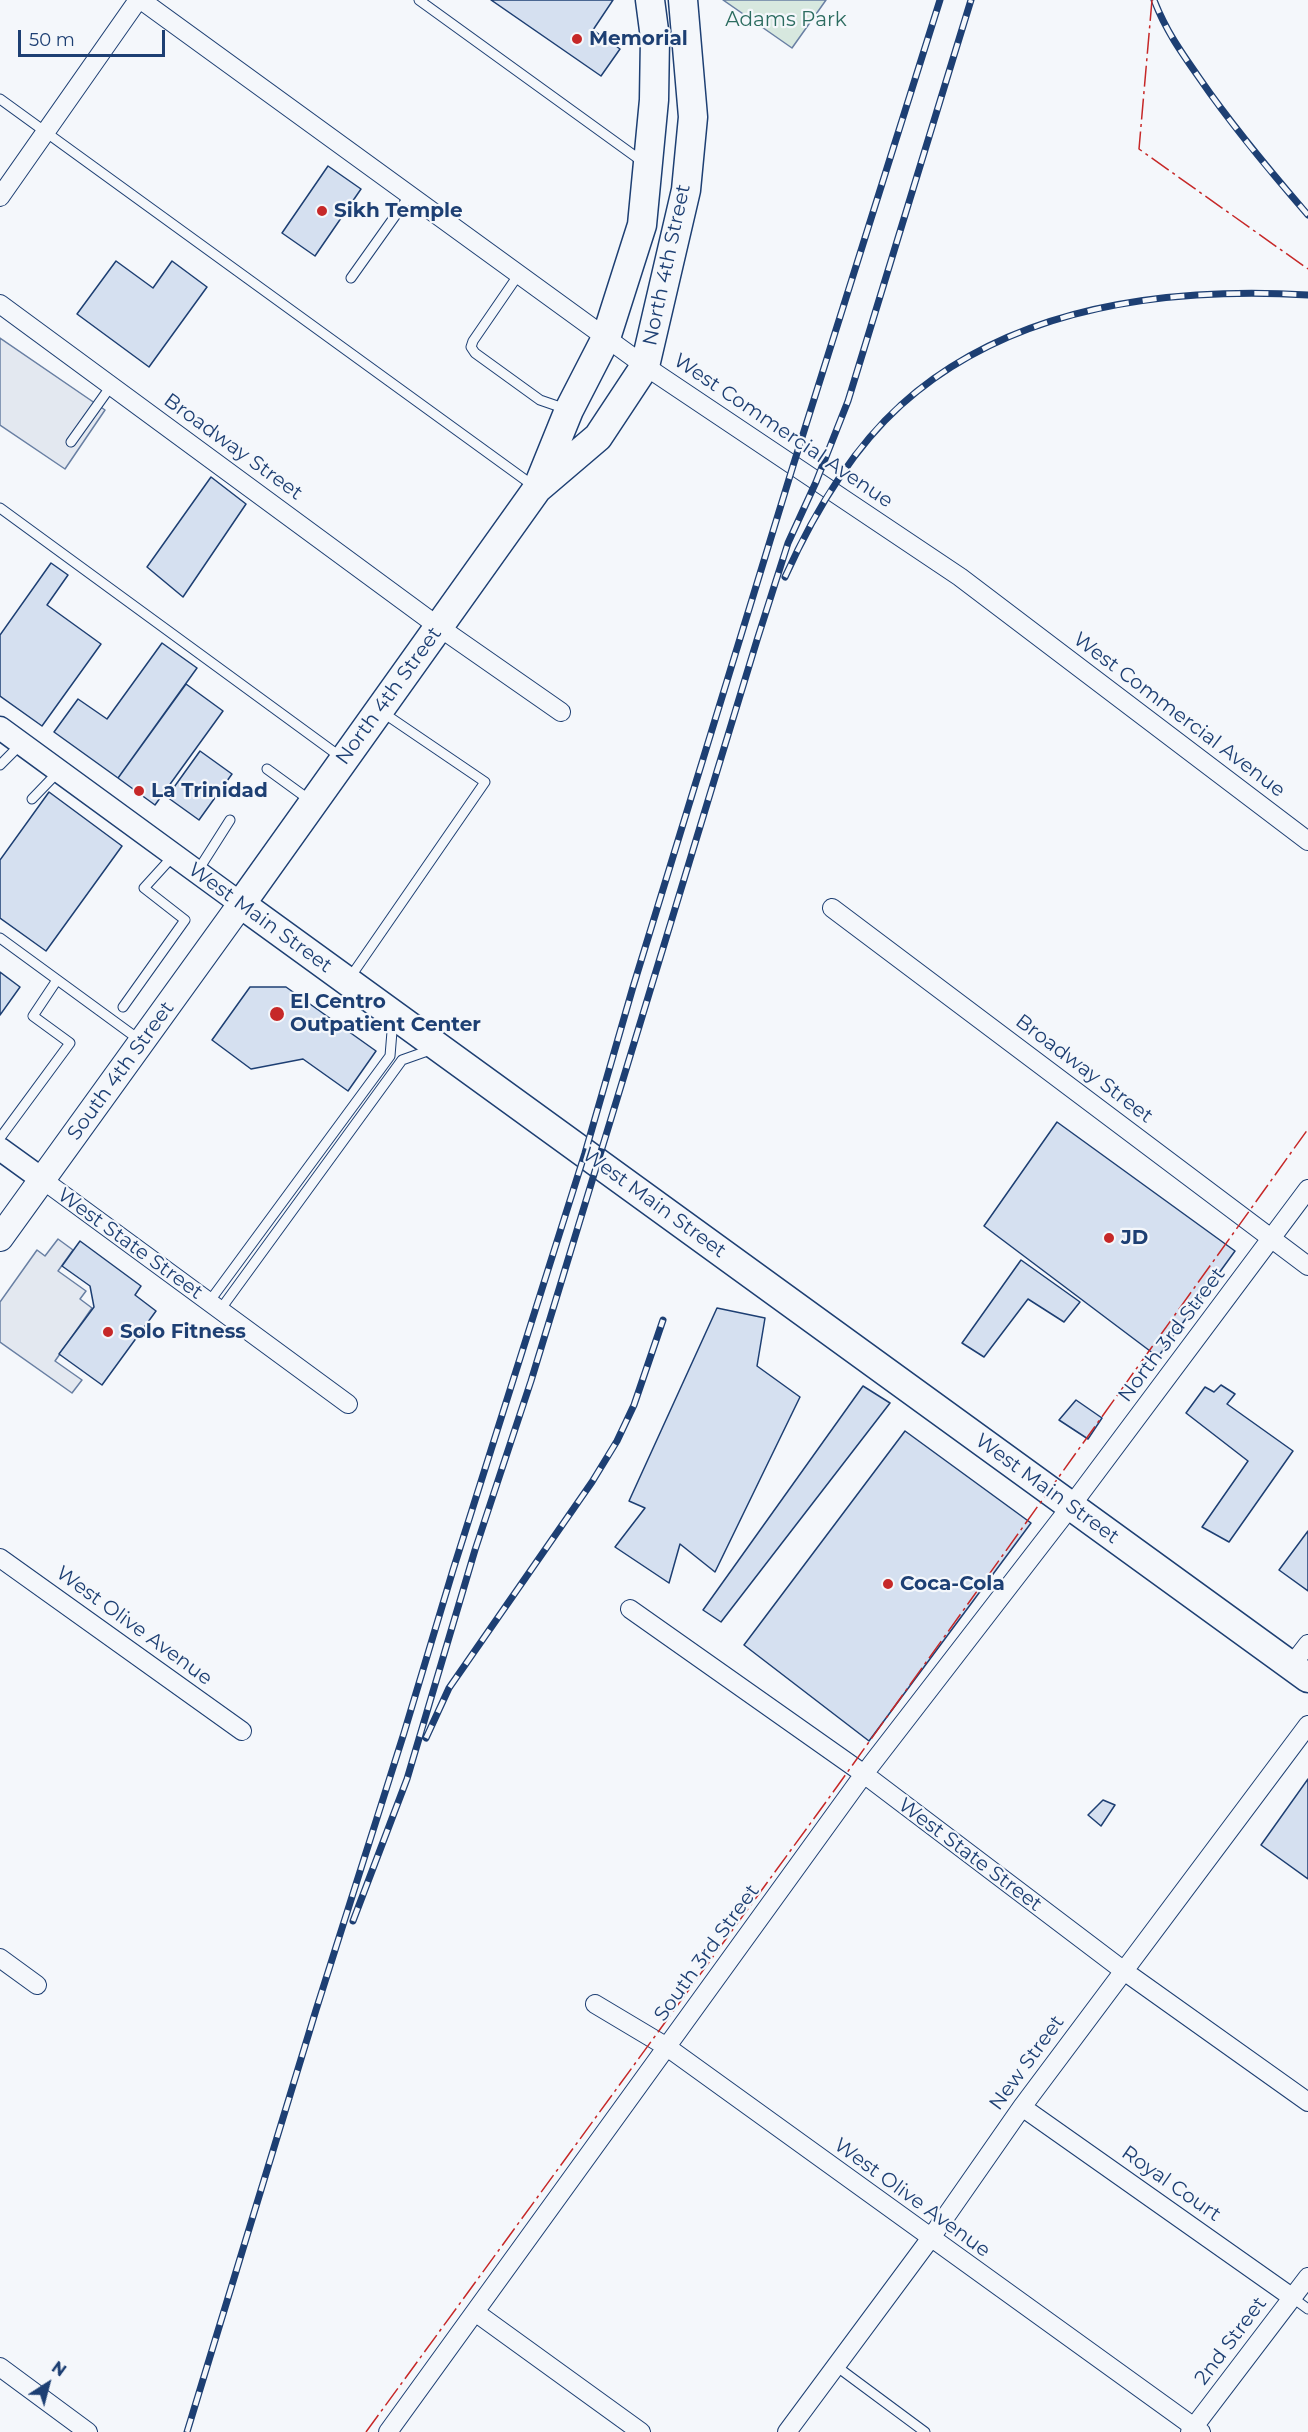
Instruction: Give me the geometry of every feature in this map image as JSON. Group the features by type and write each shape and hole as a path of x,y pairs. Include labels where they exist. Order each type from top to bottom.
{"main road":[{"name":"North 4th Street","path":"241,904 537,489 569,410 606,338 642,225 654,100 655,38 650,0"},
{"name":"North 4th Street","path":"537,489 598,437 645,366 686,190 693,117 683,0"},
{"name":"West Main Street","path":"241,904 1299,1672"},
{"name":"South 4th Street","path":"0,1238 241,904"}],"street":[{"path":"0,197 140,0"},
{"name":"West Commercial Avenue","path":"140,0 645,366 960,577 1308,841"},
{"name":"Broadway Street","path":"0,304 439,627 561,711"},
{"name":"West Main Street","path":"0,728 241,904"},
{"name":"Broadway Street","path":"832,908 1308,1266"},
{"name":"West State Street","path":"0,1149 348,1404"},
{"name":"North 3rd Street","path":"1071,1506 1308,1189"},
{"name":"South 3rd Street","path":"388,2432 864,1774 1071,1506"},
{"name":"West Olive Avenue","path":"0,1558 242,1731"},
{"name":"West State Street","path":"630,1609 864,1774 1124,1971 1308,2102"},
{"path":"1299,1672 1308,1644"},
{"name":"New Street","path":"787,2432 930,2238 1022,2107 1308,1725"},
{"path":"0,1958 37,1985"},
{"name":"West Olive Avenue","path":"595,2004 667,2047 1195,2430"},
{"name":"Royal Court","path":"1022,2107 1293,2298"},
{"name":"2nd Street","path":"1195,2430 1308,2277"},
{"path":"475,2312 641,2432"},
{"path":"0,2367 88,2432"}],"lane":[{"path":"419,0 648,166"},
{"path":"0,99 537,489"},
{"path":"351,278 410,195"},
{"path":"519,274 471,347 540,400 569,410"},
{"path":"71,442 111,386"},
{"path":"0,508 344,759"},
{"path":"348,981 485,782 380,710"},
{"path":"0,765 21,744"},
{"path":"267,769 313,803"},
{"path":"32,799 59,771"},
{"path":"197,872 230,820"},
{"path":"123,1006 185,920 144,888 174,855"},
{"path":"0,938 142,1041"},
{"path":"0,1138 70,1043 33,1016 57,980"},
{"path":"214,1306 390,1056 393,1014"},
{"path":"214,1306 402,1060 438,1047"},
{"path":"1293,2298 1308,2309"},
{"path":"836,2366 926,2432"}],"green space":[{"name":"Adams Park","path":"723,0 826,0 792,48"}],"shaded area":[{"path":"0,338 105,410 65,469 0,425"},
{"path":"58,1239 73,1250 58,1271 86,1291 80,1299 92,1308 55,1361 82,1380 72,1393 0,1342 0,1302 37,1250 45,1256"}],"building":[{"name":"Memorial","path":"491,0 613,0 593,30 620,49 601,76"},
{"name":"Sikh Temple","path":"328,166 361,189 315,256 282,233"},
{"path":"116,261 153,288 172,261 207,287 149,367 77,314"},
{"path":"211,477 246,504 183,597 147,567"},
{"path":"51,563 68,575 47,605 101,644 42,726 0,696 0,635"},
{"path":"162,643 197,668 118,778 54,732 78,699 107,719"},
{"path":"186,684 223,711 155,805 118,778"},
{"path":"200,751 232,774 199,820 167,797"},
{"path":"49,792 122,846 46,951 0,918 0,860"},
{"path":"0,972 20,987 0,1015"},
{"name":"El Centro Outpatient Center","path":"250,987 286,987 376,1051 348,1091 303,1059 251,1069 212,1040"},
{"name":"JD","path":"1057,1122 1235,1251 1158,1357 984,1226"},
{"name":"Solo Fitness","path":"80,1241 141,1286 135,1295 156,1311 102,1385 59,1354 94,1307 90,1286 62,1266"},
{"path":"1021,1260 1080,1302 1064,1322 1028,1299 984,1357 962,1343"},
{"path":"717,1308 765,1318 757,1366 800,1397 715,1572 680,1544 669,1583 615,1547 645,1508 629,1501"},
{"path":"1221,1385 1235,1394 1227,1404 1293,1451 1229,1542 1202,1527 1248,1461 1186,1413 1205,1387 1214,1392"},
{"path":"863,1386 890,1403 721,1622 703,1610"},
{"path":"1076,1400 1102,1418 1088,1439 1059,1420"},
{"name":"Coca-Cola","path":"905,1431 1031,1523 869,1741 744,1645"},
{"path":"1308,1531 1308,1591 1279,1570"},
{"path":"1308,1779 1308,1879 1261,1845"},
{"path":"1103,1800 1115,1805 1101,1826 1088,1815"}],"railway":[{"path":"187,2432 316,2010 585,1153 633,987 793,466 940,0"},
{"path":"353,1921 407,1779 475,1550 531,1381 757,640 788,543 816,482 848,401 971,0"},
{"path":"1154,0 1186,60 1252,149 1308,215"},
{"path":"785,577 834,485 865,443 901,405 944,372 991,345 1041,325 1093,310 1146,300 1255,293 1308,295"},
{"path":"426,1738 449,1688 592,1482 617,1441 634,1405 663,1320"}],"power":[{"path":"1152,0 1139,149 1308,269"},
{"path":"366,2432 826,1802 1308,1129"}],"place":[{"name":"Memorial","path":"577,39"},
{"name":"Sikh Temple","path":"322,211"},
{"name":"La Trinidad","path":"139,791"},
{"name":"El Centro Outpatient Center","path":"277,1014"},
{"name":"JD","path":"1109,1238"},
{"name":"Solo Fitness","path":"108,1332"},
{"name":"Coca-Cola","path":"888,1584"}]}
